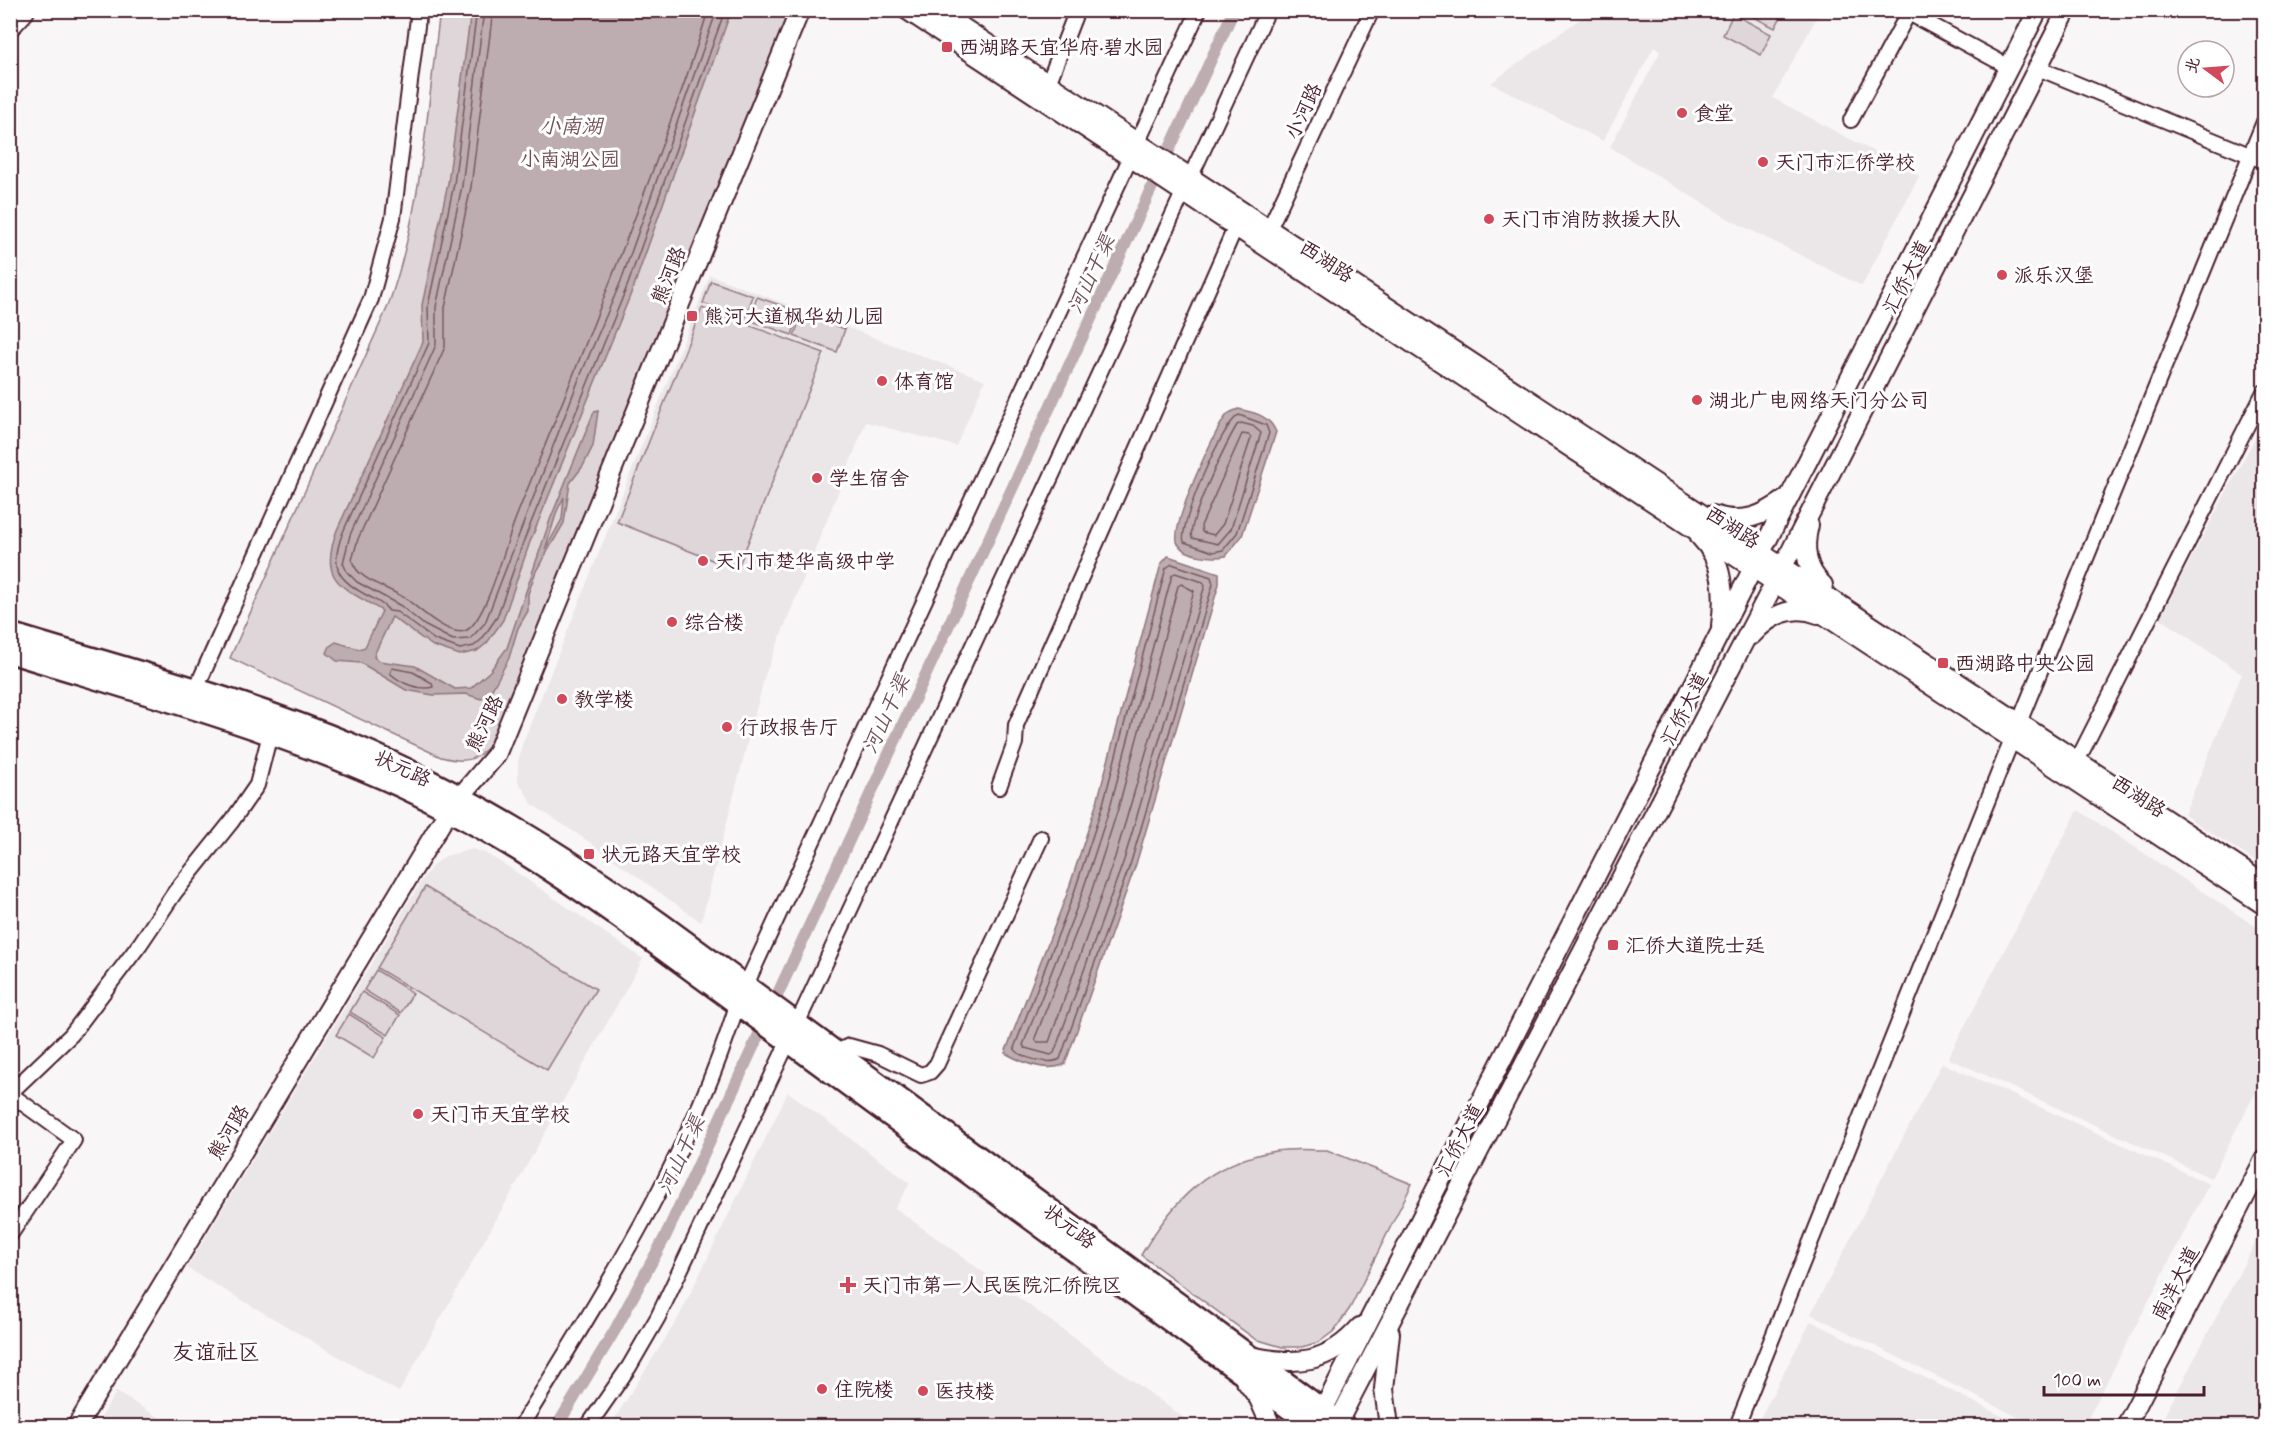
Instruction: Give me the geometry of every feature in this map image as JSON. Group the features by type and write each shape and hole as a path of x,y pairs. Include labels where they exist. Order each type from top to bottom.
{"highway":[{"path":"10,23 22,10"}],"main road":[{"name":"熊河路","path":"76,1426 455,803 485,771 505,738 800,10"},
{"path":"907,10 1138,152"},
{"path":"936,10 1048,84 1183,184"},
{"name":"汇侨大道","path":"1328,1423 1375,1309 1719,639 2038,10"},
{"name":"汇侨大道","path":"1328,1423 1393,1317 1780,573 2067,10"},
{"name":"西湖路","path":"1183,184 1235,228 1694,518 1763,552 1780,573 2016,730 2265,905"},
{"name":"西湖路","path":"1183,184 1269,229 1509,389 1694,518 1755,568 1780,573"},
{"path":"1719,639 1723,601 1720,571 1694,518 1746,520 1759,517 1793,494"},
{"path":"1814,507 1807,533 1807,560 1816,579 1838,613"},
{"path":"1739,650 1758,628 1777,614 1802,609 1838,613"},
{"name":"状元路","path":"10,634 195,691 351,745 455,803 744,998 790,1035 1328,1423"},
{"name":"状元路","path":"10,652 270,734 455,803"},
{"name":"西湖路","path":"2016,730 2077,761 2265,884"},
{"name":"状元路","path":"790,1035 836,1052 1241,1362"},
{"name":"南洋大道","path":"2126,1426 2265,1160"},
{"path":"1271,1426 1241,1362 1294,1362 1327,1355 1341,1346 1375,1309"},
{"path":"1389,1426 1384,1389 1393,1317"}],"street":[{"path":"195,691 371,298 393,218 419,10"},
{"path":"1048,84 1077,10"},
{"path":"521,1426 611,1280 662,1187 704,1097 744,998 1138,152 1199,10"},
{"path":"588,1426 629,1367 658,1317 1183,184 1268,10"},
{"name":"小河路","path":"1269,229 1372,10"},
{"path":"1851,120 1909,12 2009,67"},
{"path":"2038,68 2265,162"},
{"path":"1737,1426 2016,730 2265,122"},
{"path":"999,787 1015,743 1016,725 1235,228"},
{"path":"2077,761 2265,392"},
{"path":"10,1235 74,1140 10,1094 71,1035 140,944 175,892 232,820 257,785 270,734"},
{"path":"836,1052 849,1046 878,1054 921,1075 930,1072 938,1064 1041,838"}],"shaded area":[{"name":"天门市汇侨学校","path":"1591,11 1820,11 1773,98 1919,176 1862,286 1729,219 1610,147 1660,52 1654,47 1603,141 1491,83"},
{"name":"天门市楚华高级中学","path":"710,275 985,380 956,446 866,422 765,675 701,922 533,805 518,781 518,763 522,745"},
{"path":"2264,421 2264,867 2184,815 2242,674 2160,618"},
{"path":"2078,810 2264,932 2264,1076 2211,1178 1948,1058"},
{"name":"天门市天宜学校","path":"472,849 485,853 510,868 643,959 399,1392 187,1268 422,880 433,865 446,856"},
{"path":"1942,1063 2209,1184 2084,1426 2036,1426 1811,1314"},
{"name":"天门市第一人民医院汇侨院区","path":"788,1092 910,1183 895,1208 1195,1426 610,1426 679,1317"},
{"path":"2264,1226 2264,1426 2159,1426"},
{"path":"1811,1321 2022,1426 1756,1426"},
{"path":"116,1392 173,1426 96,1426"}],"green space":[{"path":"1784,10 1775,28 1742,11"},
{"name":"小南湖","path":"440,11 790,11 492,743 481,754 463,760 441,757 230,658 388,306 409,234 416,197"},
{"path":"1733,14 1771,34 1761,55 1723,35"},
{"path":"711,281 753,296 745,319 703,303"},
{"path":"757,297 800,312 792,335 749,320"},
{"path":"702,308 824,353 737,570 617,522"},
{"path":"802,314 845,329 837,352 794,336"},
{"path":"425,887 596,989 547,1070 377,968"},
{"path":"376,970 413,993 401,1013 364,990"},
{"path":"362,992 400,1015 388,1035 350,1012"},
{"path":"349,1014 386,1037 374,1058 336,1035"},
{"path":"1295,1149 1327,1150 1412,1184 1350,1308 1334,1331 1319,1342 1302,1347 1282,1347 1255,1339 1141,1255 1181,1200 1213,1174 1252,1156"}],"water":[{"name":"小南湖","path":"471,11 731,11 634,286 530,542 503,620 487,643 477,651 460,655 433,646 392,617 375,653 374,657 379,661 415,666 455,689 471,688 490,671 507,648 550,520 594,412 598,411 593,446 583,466 570,483 564,523 536,571 528,594 528,611 518,628 509,658 489,695 481,699 466,694 433,695 406,690 361,663 337,661 327,653 330,646 336,642 359,649 365,647 382,611 356,596 338,581 332,573 330,562 332,548 337,530 423,342 422,305 448,183","holes":["564,497 562,519 545,550 557,511"]},
{"path":"1238,409 1265,418 1276,432 1242,536 1226,556 1207,557 1187,552 1178,544 1177,535 1186,501 1220,425 1226,416"},
{"path":"1168,556 1219,573 1219,584 1136,864 1065,1064 1058,1067 1035,1066 1005,1053 1067,894 1097,802 1161,564"}],"waterway":[{"name":"河山干渠","path":"557,1426 615,1330 665,1237 1234,10"}],"place":[{"name":"西湖路天宜华府·碧水园","path":"947,47"},
{"name":"食堂","path":"1682,113"},
{"name":"天门市汇侨学校","path":"1763,162"},
{"name":"天门市消防救援大队","path":"1489,219"},
{"name":"派乐汉堡","path":"2002,275"},
{"name":"熊河大道枫华幼儿园","path":"692,316"},
{"name":"体育馆","path":"882,381"},
{"name":"湖北广电网络天门分公司","path":"1697,400"},
{"name":"学生宿舍","path":"817,478"},
{"name":"天门市楚华高级中学","path":"703,561"},
{"name":"综合楼","path":"672,622"},
{"name":"西湖路中央公园","path":"1943,663"},
{"name":"教学楼","path":"562,699"},
{"name":"行政报告厅","path":"727,727"},
{"name":"状元路天宜学校","path":"589,854"},
{"name":"汇侨大道院士廷","path":"1613,945"},
{"name":"天门市天宜学校","path":"418,1114"},
{"name":"天门市第一人民医院汇侨院区","path":"848,1285"},
{"name":"住院楼","path":"822,1389"},
{"name":"医技楼","path":"923,1391"}],"district":[{"name":"友谊社区","path":"216,1351"}],"park label":[{"name":"小南湖公园","path":"570,159"}]}
